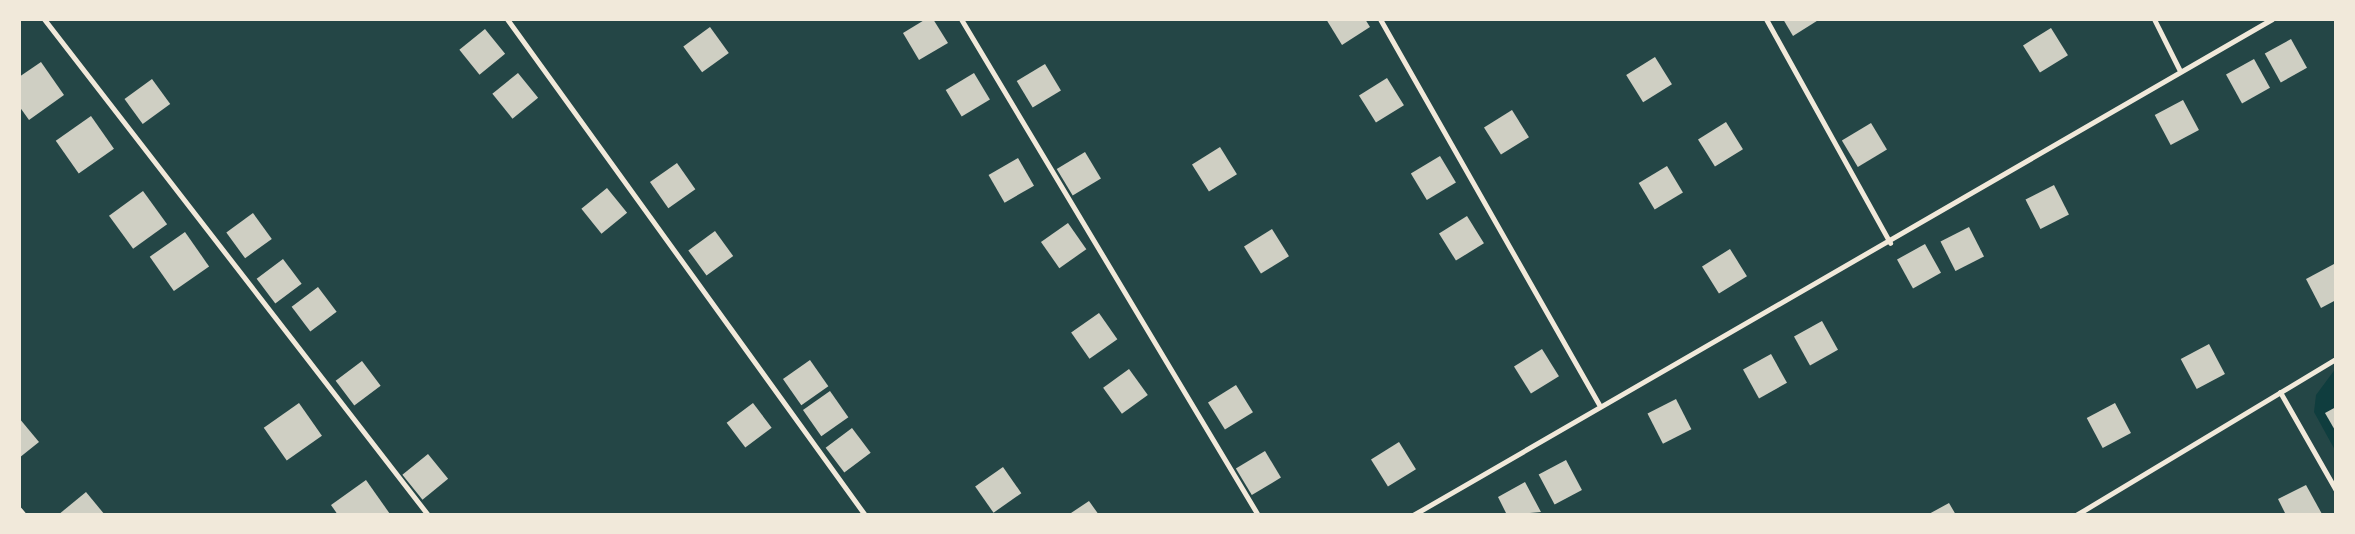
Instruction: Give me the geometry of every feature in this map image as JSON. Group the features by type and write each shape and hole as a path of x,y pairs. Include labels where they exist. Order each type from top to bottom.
{"lane":[{"path":"44,19 428,515"},
{"path":"507,19 865,515"},
{"path":"961,19 1258,515"},
{"path":"1380,19 1600,405"},
{"path":"1766,19 1890,243"},
{"path":"2154,19 2180,71"},
{"path":"1412,515 1600,405 1890,243 2272,19"},
{"path":"2076,515 2336,359"},
{"path":"2280,392 2336,490"},
{"path":"19,509 24,515"}],"shaded area":[{"path":"19,19 2336,19 2336,368 2316,395 2314,412 2336,452 2336,515 19,515"}],"building":[{"path":"926,19 933,19 948,43 919,60 903,33"},
{"path":"1326,19 1365,19 1370,27 1342,45"},
{"path":"1783,19 1820,19 1793,36"},
{"path":"710,27 729,53 702,72 683,46"},
{"path":"2051,28 2068,55 2040,73 2023,45"},
{"path":"485,29 505,54 479,75 459,50"},
{"path":"2291,39 2307,68 2281,82 2265,54"},
{"path":"1655,57 1672,84 1643,102 1626,75"},
{"path":"2254,59 2270,88 2242,103 2226,75"},
{"path":"41,62 64,95 29,120 19,106 19,77"},
{"path":"1045,64 1061,91 1033,108 1017,81"},
{"path":"518,73 538,98 512,119 492,94"},
{"path":"974,73 990,100 962,117 946,90"},
{"path":"1387,78 1404,105 1376,123 1359,95"},
{"path":"152,79 170,104 143,124 124,99"},
{"path":"2183,100 2199,130 2171,145 2155,115"},
{"path":"1512,110 1529,137 1501,155 1484,127"},
{"path":"91,116 114,149 79,173 56,141"},
{"path":"1726,122 1743,149 1715,167 1698,139"},
{"path":"1871,123 1887,150 1858,167 1842,141"},
{"path":"1220,147 1237,174 1209,192 1192,164"},
{"path":"1085,152 1101,179 1073,196 1057,169"},
{"path":"1440,156 1456,183 1427,200 1411,174"},
{"path":"1018,158 1034,186 1005,203 989,175"},
{"path":"677,163 695,189 668,208 650,182"},
{"path":"1667,166 1683,193 1655,210 1639,183"},
{"path":"2054,185 2069,214 2040,229 2025,200"},
{"path":"607,188 627,213 601,234 581,209"},
{"path":"143,191 167,224 133,249 109,216"},
{"path":"253,213 272,239 245,258 226,232"},
{"path":"1467,216 1484,243 1456,261 1439,233"},
{"path":"1068,223 1086,249 1059,268 1041,242"},
{"path":"1969,227 1984,256 1955,271 1940,242"},
{"path":"1272,229 1289,256 1261,274 1244,246"},
{"path":"715,231 733,256 707,275 688,250"},
{"path":"185,232 209,266 174,291 150,257"},
{"path":"1925,244 1941,273 1913,288 1897,260"},
{"path":"1730,249 1747,276 1719,294 1702,266"},
{"path":"283,259 302,284 275,304 257,279"},
{"path":"2334,264 2336,300 2321,308 2306,279"},
{"path":"318,287 337,312 310,332 292,307"},
{"path":"1099,313 1117,339 1090,359 1071,333"},
{"path":"1822,321 1838,350 1810,365 1794,337"},
{"path":"2209,344 2225,374 2197,389 2181,359"},
{"path":"1542,349 1559,376 1531,394 1514,366"},
{"path":"1771,354 1787,383 1759,398 1743,370"},
{"path":"810,360 828,386 801,405 783,379"},
{"path":"362,361 381,386 354,406 336,381"},
{"path":"1129,369 1148,395 1122,414 1103,388"},
{"path":"1236,385 1253,412 1225,430 1208,402"},
{"path":"830,391 848,417 821,436 803,410"},
{"path":"1676,399 1691,429 1663,444 1647,414"},
{"path":"299,403 322,436 287,460 264,428"},
{"path":"753,403 772,428 745,448 727,423"},
{"path":"2115,403 2131,433 2103,448 2087,418"},
{"path":"2336,407 2336,432 2325,413"},
{"path":"19,418 39,442 19,458"},
{"path":"852,428 871,453 844,473 826,448"},
{"path":"1399,442 1416,469 1388,487 1371,459"},
{"path":"1265,451 1281,478 1252,495 1236,469"},
{"path":"428,454 448,479 422,500 402,475"},
{"path":"1566,460 1582,490 1555,505 1539,475"},
{"path":"1003,467 1021,493 994,513 975,487"},
{"path":"366,480 390,514 338,515 331,505"},
{"path":"1525,482 1541,512 1507,515 1498,497"},
{"path":"2306,485 2322,514 2286,515 2278,499"},
{"path":"86,492 105,515 58,515"},
{"path":"1089,501 1099,515 1068,515"},
{"path":"1949,503 1956,515 1927,515"}]}
